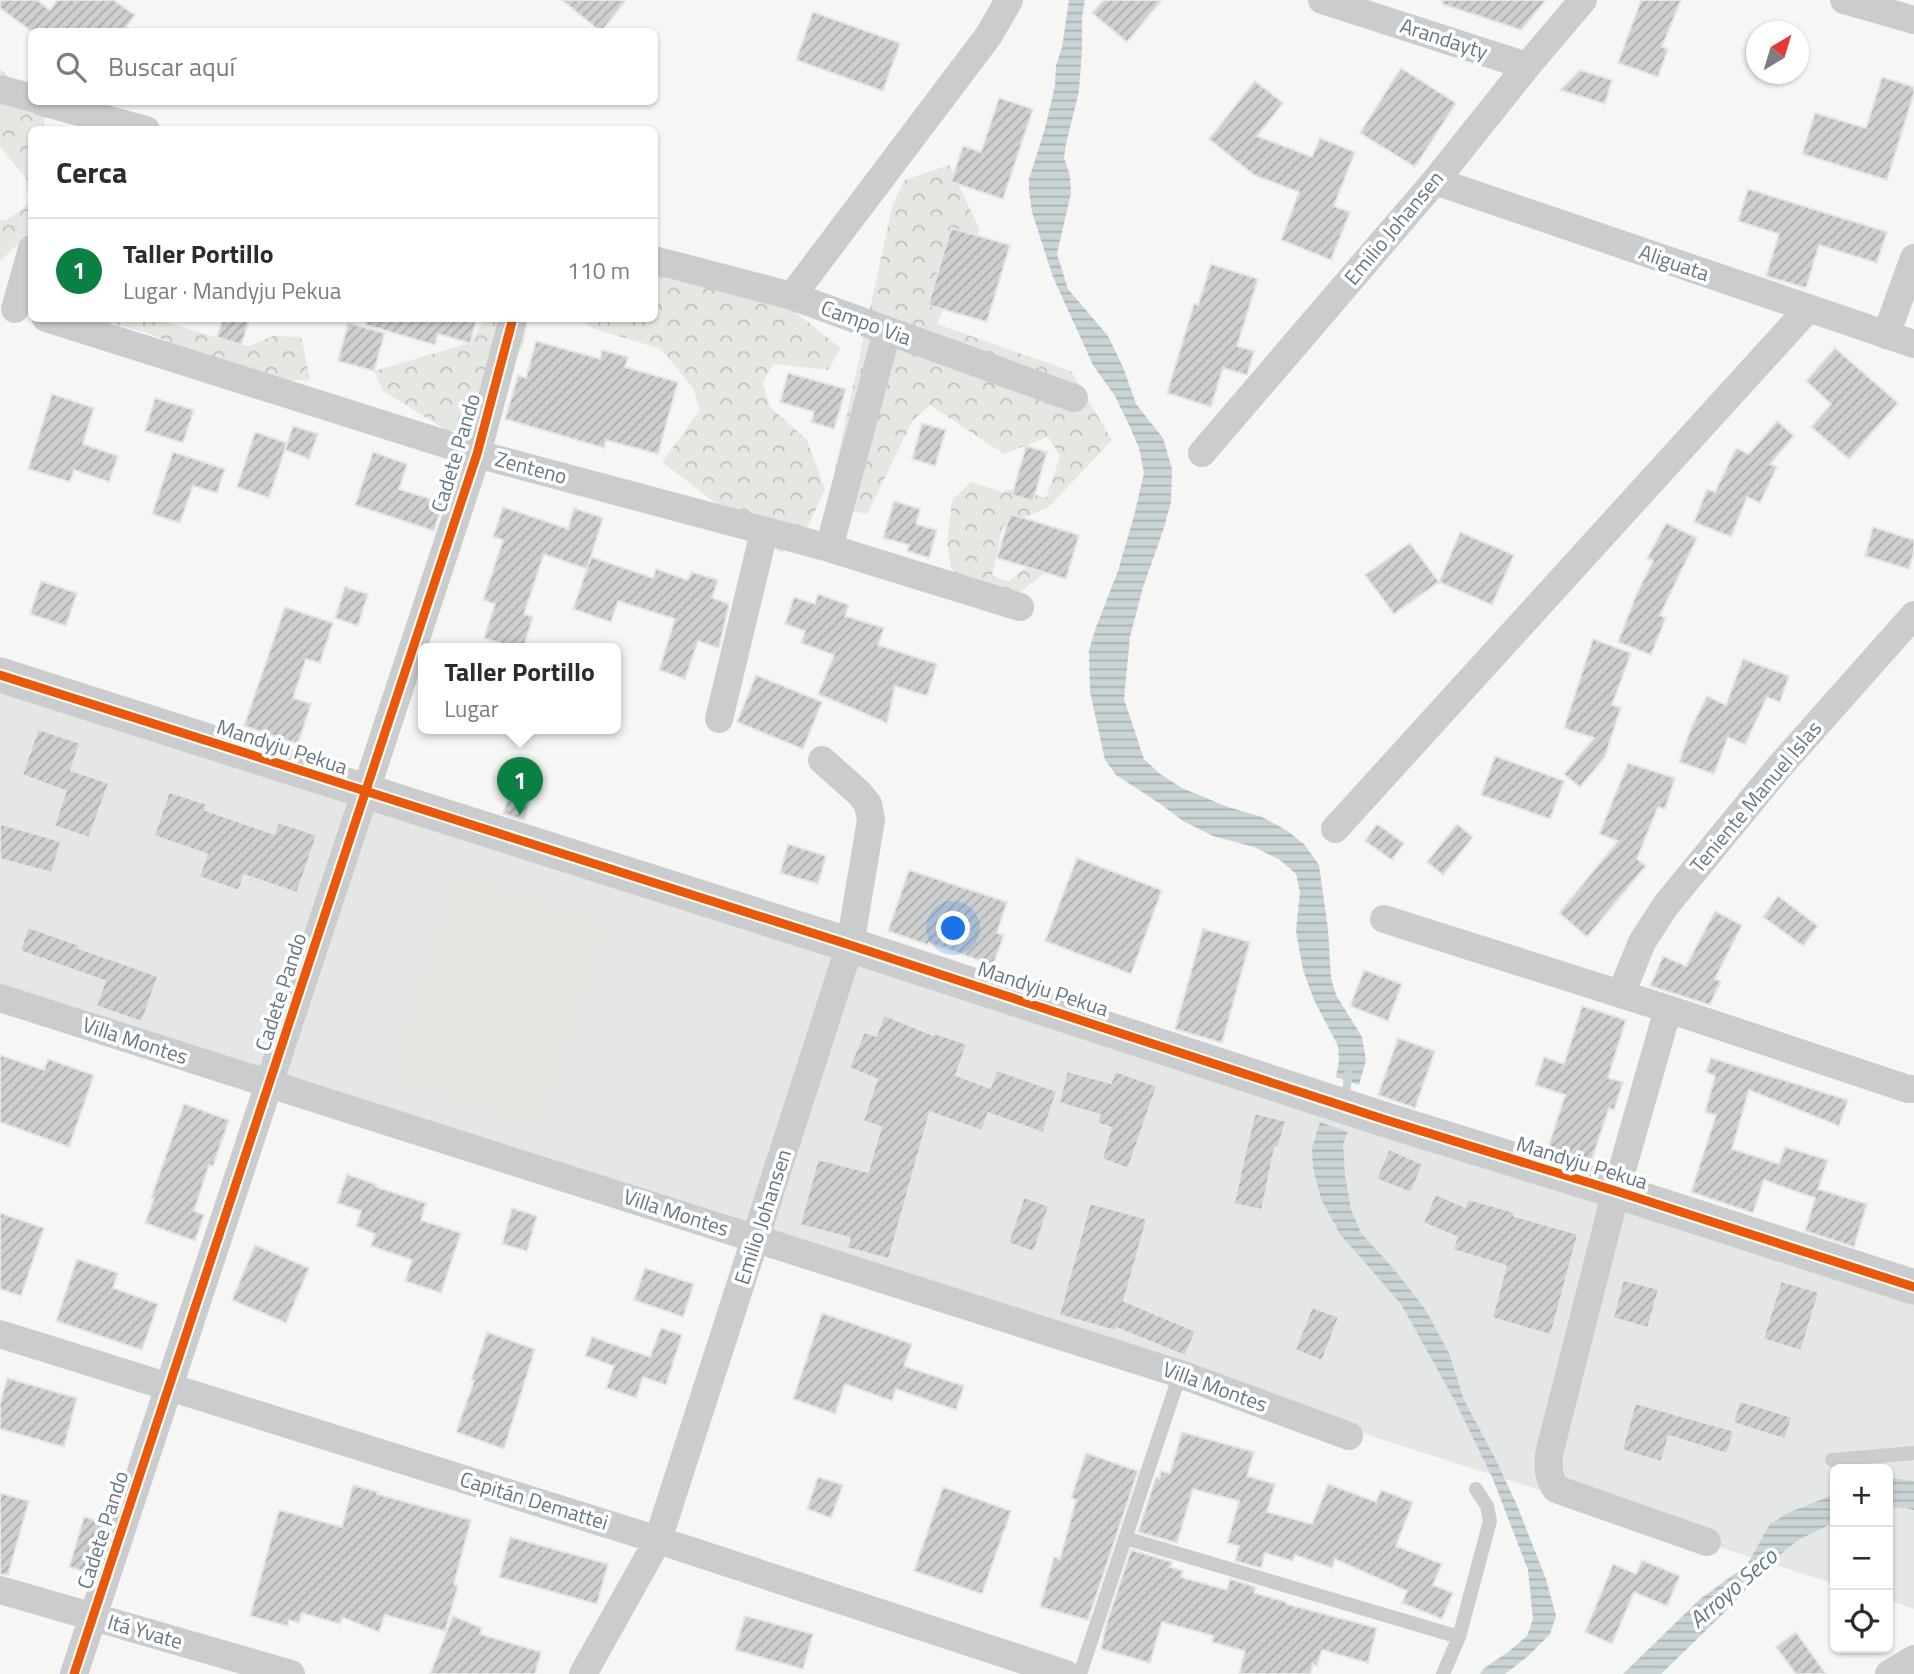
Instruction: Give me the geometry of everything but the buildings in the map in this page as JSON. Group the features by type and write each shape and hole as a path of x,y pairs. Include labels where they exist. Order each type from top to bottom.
{"street":[{"path":"792,296 989,35 1009,0"},
{"name":"Arandayty","path":"1322,0 1527,66"},
{"name":"Emilio Johansen","path":"1202,453 1435,181 1583,0"},
{"path":"1844,0 1914,20"},
{"path":"0,89 28,97"},
{"path":"46,105 68,120 115,126"},
{"name":"Aliguata","path":"1435,181 1914,344"},
{"path":"1886,335 1914,258"},
{"name":"Campo Via","path":"658,261 792,296 1074,398"},
{"path":"15,309 28,263"},
{"path":"1335,829 1808,309"},
{"name":"Zenteno","path":"59,322 477,454 829,548 1020,607"},
{"name":"Cadete Pando","path":"74,1674 477,454 512,322"},
{"path":"829,548 887,331"},
{"path":"719,719 764,531"},
{"name":"Teniente Manuel Islas","path":"1621,994 1642,942 1665,905 1780,766 1914,615"},
{"name":"Mandyju Pekua","path":"0,675 1914,1287"},
{"name":"Emilio Johansen","path":"583,1674 657,1540 850,945 871,820 864,798 822,760"},
{"path":"1384,919 1914,1089"},
{"name":"Villa Montes","path":"0,998 1180,1374 1349,1436"},
{"path":"1668,1009 1616,1191 1549,1454 1549,1480 1556,1489 1707,1542"},
{"name":"Capitán Demattei","path":"0,1334 657,1540 1066,1674"},
{"name":"Itá Yvate","path":"0,1590 291,1674"},
{"path":"1889,1674 1914,1659"}],"lane":[{"path":"1080,1674 1180,1374"},
{"path":"1832,1460 1914,1453"},
{"path":"1443,1674 1459,1637 1490,1521 1487,1506 1476,1489"},
{"path":"1125,1538 1459,1637"}],"shaded area":[{"path":"0,693 1914,1296 1914,1609 1893,1602 1893,1464 1830,1464 1830,1582 0,999"}],"green space":[{"path":"0,69 28,95 28,105 41,107 45,126 28,126 28,195 26,178 0,147"},
{"path":"949,165 980,230 937,324 1071,371 1112,440 1049,507 1003,526 992,576 1009,581 1047,550 1044,573 1003,606 982,603 951,568 947,545 952,500 971,482 1002,492 1014,488 1046,498 1060,456 1048,437 1004,454 930,405 913,420 867,514 827,506 893,203 905,180"},
{"path":"28,204 28,235 0,261 0,220 6,221"},
{"path":"658,268 777,298 841,348 828,370 773,364 763,383 770,407 807,440 825,489 804,535 781,553 662,462 700,410 693,388 661,349 592,328 583,322 658,322"},
{"path":"104,322 166,322 249,346 273,336 301,337 310,379 265,383 148,333"},
{"path":"483,322 527,322 524,342 491,413 469,432 446,430 383,391 374,371 470,343"},
{"path":"454,873 610,924 544,1129 388,1078"}],"water":[{"path":"1069,0 1085,0 1079,91 1064,158 1070,176 1071,193 1057,254 1068,289 1108,336 1136,404 1163,438 1172,469 1171,502 1130,637 1124,699 1144,759 1160,774 1182,788 1228,807 1262,817 1286,830 1304,844 1319,865 1328,929 1331,978 1336,995 1362,1037 1366,1060 1359,1085 1336,1077 1338,1046 1314,1000 1303,970 1296,931 1300,892 1296,874 1280,860 1254,847 1213,836 1183,821 1116,775 1105,760 1090,692 1089,650 1118,571 1144,473 1139,448 1130,427 1115,396 1093,365 1053,277 1032,212 1029,179 1055,86 1056,66 1062,47"},
{"path":"1320,1122 1348,1132 1343,1144 1345,1175 1351,1210 1361,1233 1425,1309 1449,1353 1464,1400 1516,1503 1546,1579 1556,1616 1550,1634 1505,1674 1480,1674 1527,1636 1533,1619 1528,1570 1493,1479 1455,1401 1401,1304 1340,1234 1321,1199 1313,1167 1312,1148"},
{"path":"1893,1478 1914,1481 1914,1510 1893,1507"},
{"name":"Arroyo Seco","path":"1830,1496 1830,1524 1798,1540 1775,1559 1661,1674 1623,1674 1700,1599 1747,1565 1770,1524 1788,1513"}],"waterway":[{"path":"1345,1099 1349,1071"}],"cycle path":[{"path":"74,1674 477,454 512,322"},
{"path":"0,675 1914,1287"}],"place":[{"name":"Taller Portillo","path":"520,815"}]}
